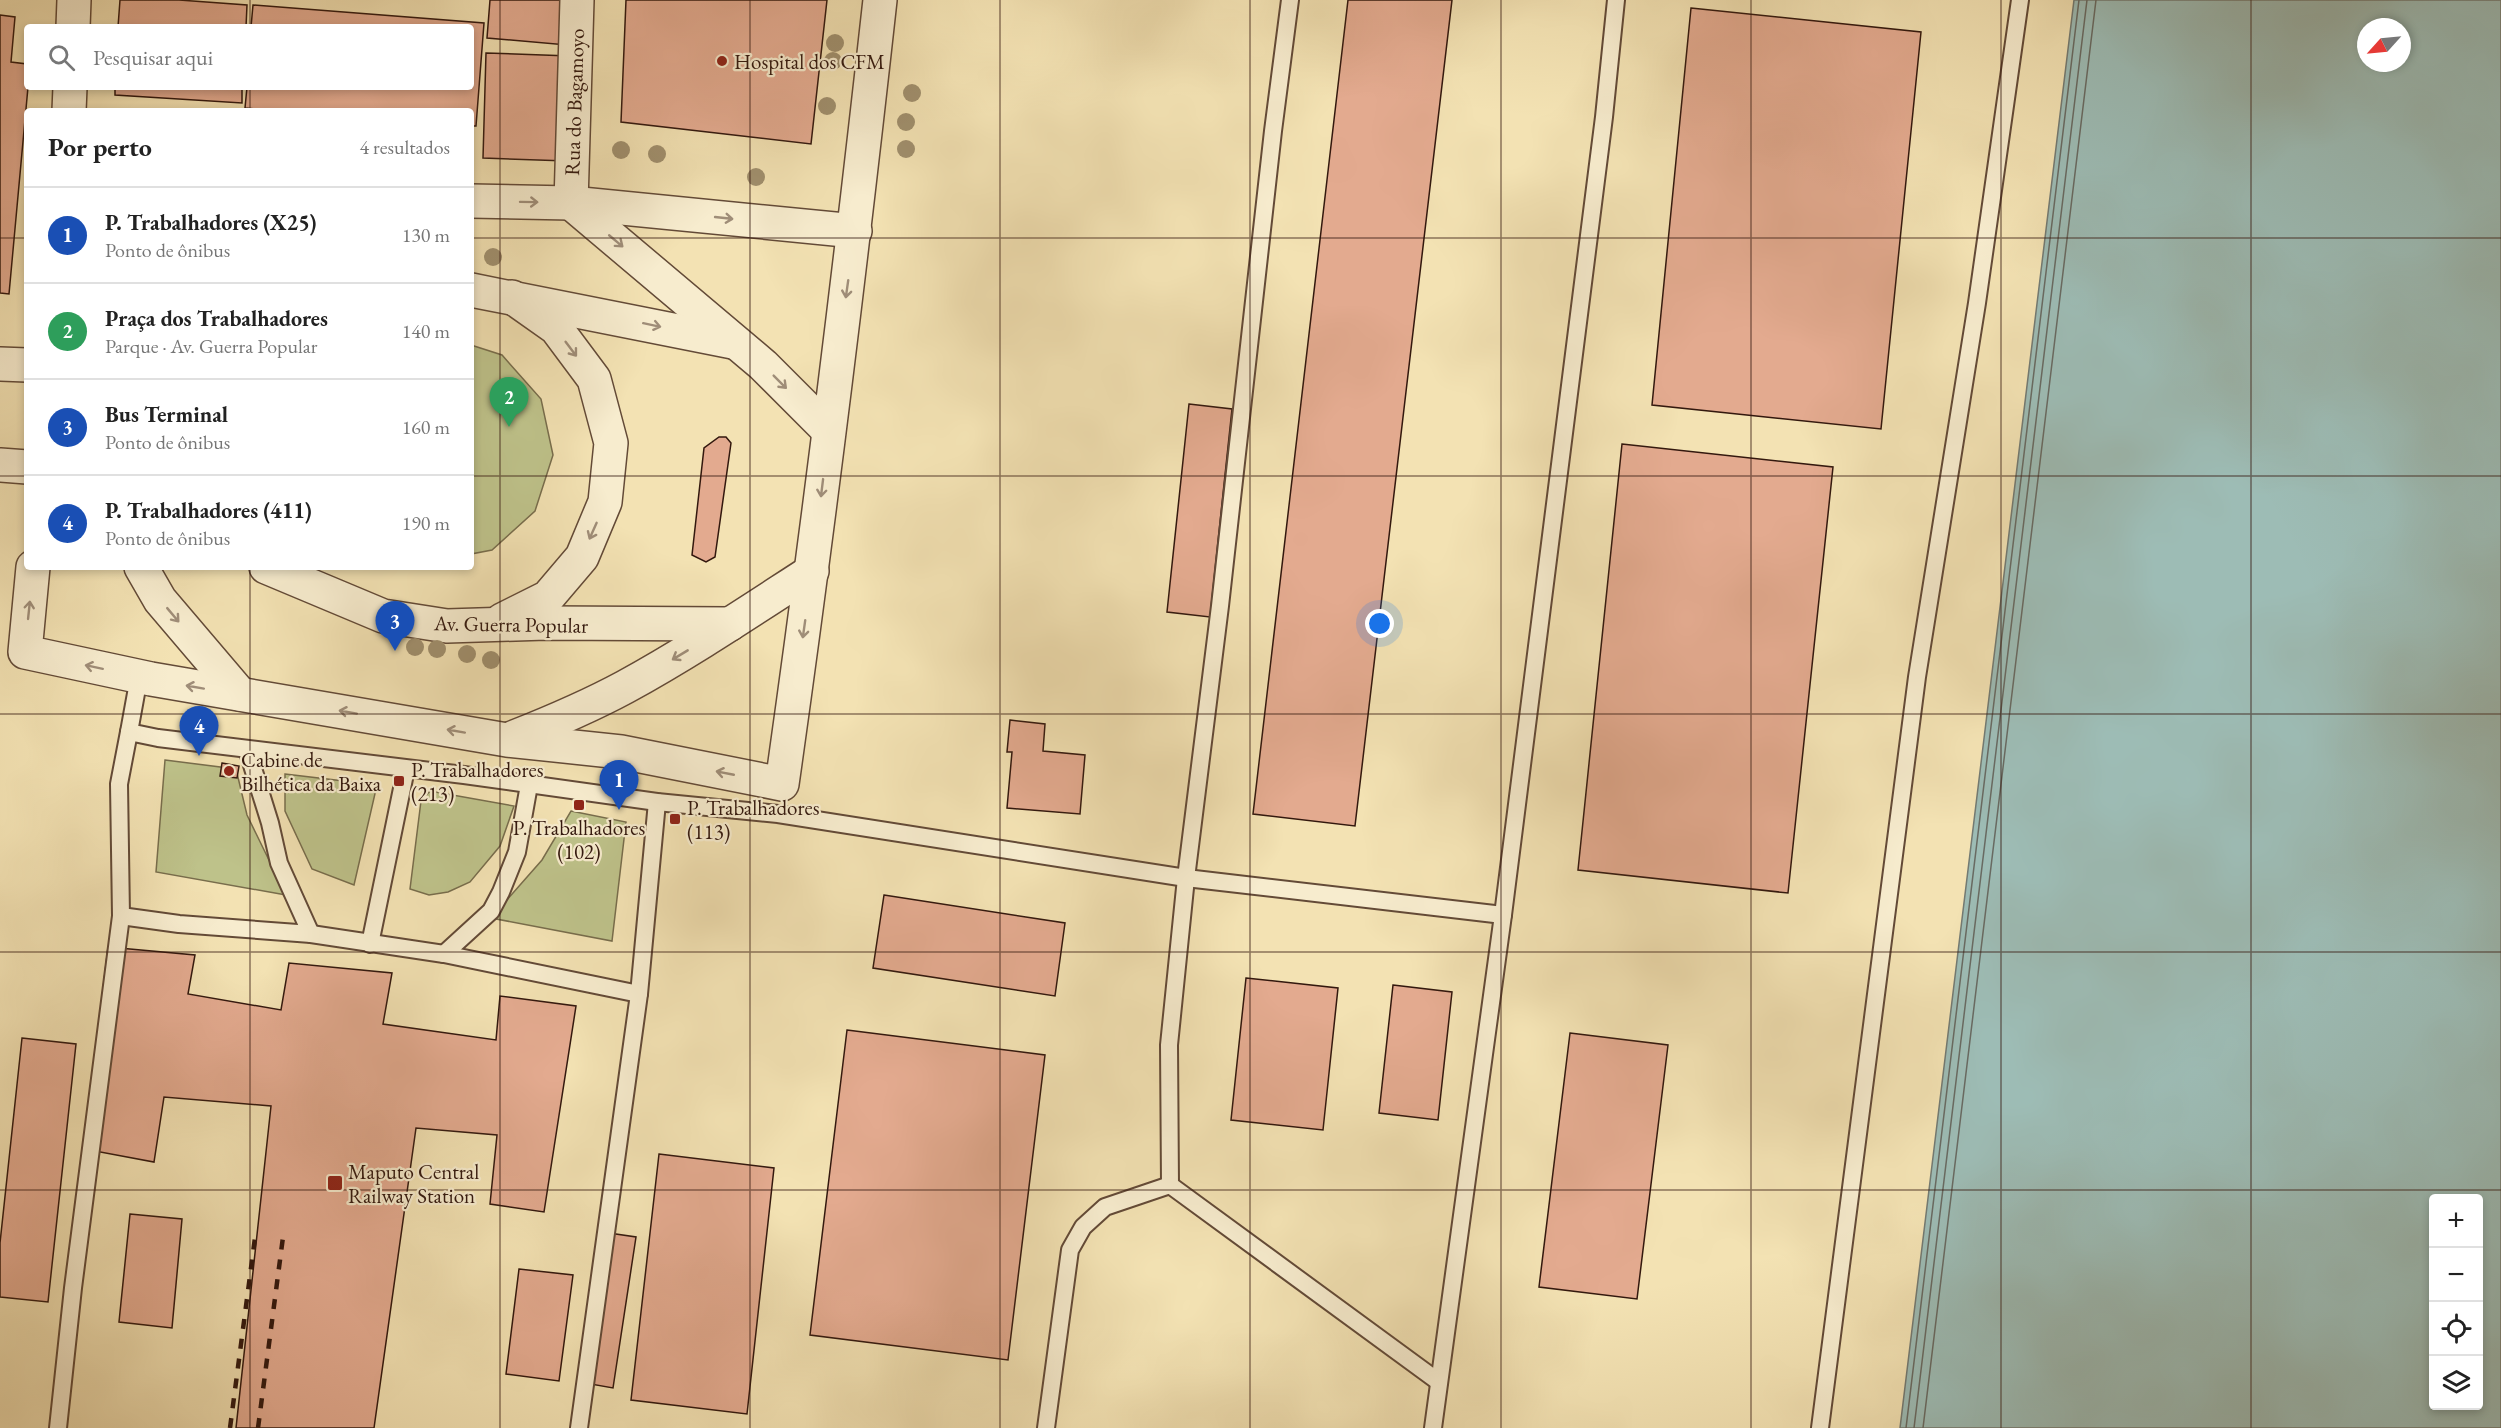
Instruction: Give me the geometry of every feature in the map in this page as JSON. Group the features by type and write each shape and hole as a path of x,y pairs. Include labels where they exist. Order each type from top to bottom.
{"street":[{"path":"73,24 74,0"},
{"name":"Rua do Bagamoyo","path":"571,203 577,0"},
{"path":"33,570 25,652 145,678 507,740 621,752 780,799 812,571 828,430 855,231 880,0"},
{"path":"69,108 70,90"},
{"path":"474,201 571,203 855,231"},
{"path":"571,203 763,365 828,430"},
{"path":"474,291 737,343"},
{"path":"492,624 548,597 582,557 606,502 611,443 594,379 555,328 512,297"},
{"path":"0,364 24,365"},
{"path":"0,465 24,467"},
{"path":"143,570 160,600 240,694"},
{"name":"Av. Guerra Popular","path":"273,570 383,616 447,626 730,624"},
{"path":"314,570 331,594"},
{"path":"507,740 568,716 624,687 730,624 812,571"}],"lane":[{"path":"1170,1185 1169,1045 1186,878 1290,0"},
{"path":"1433,1428 1503,915 1604,117 1616,0"},
{"path":"1820,1428 1916,689 1977,303 2020,0"},
{"path":"58,1428 73,1288 122,916 119,784 129,732 145,678"},
{"path":"129,732 247,749 454,773 657,802 780,799 1186,878 1503,915"},
{"path":"247,749 270,823 279,863 311,934"},
{"path":"370,944 406,769"},
{"path":"444,954 491,911 501,892 517,852 529,785"},
{"path":"579,1428 639,994 657,802"},
{"path":"122,916 179,924 311,934 444,954 639,994"},
{"path":"1170,1185 1439,1382"},
{"path":"1046,1428 1070,1250 1083,1227 1105,1207 1170,1185"}],"green space":[{"path":"474,346 502,355 541,399 553,455 535,511 492,550 474,553"},
{"path":"165,760 236,769 247,815 286,895 156,872"},
{"path":"285,774 377,785 354,885 312,869 285,811"},
{"path":"430,791 514,806 500,846 470,882 448,892 429,895 410,889 421,801"},
{"path":"571,811 626,822 612,941 491,918 542,860"}],"water":[{"path":"2074,0 2501,0 2501,1428 1900,1428"}],"building":[{"path":"120,0 179,0 247,5 246,24 118,24"},
{"path":"490,0 571,0 567,45 487,38"},
{"name":"Hospital dos CFM","path":"626,0 827,0 811,144 621,122"},
{"path":"1348,0 1452,0 1355,826 1253,814"},
{"path":"253,5 484,23 476,126 474,126 474,108 245,108 247,90 474,90 474,24 251,24"},
{"path":"1691,8 1921,32 1881,429 1652,405"},
{"path":"0,15 15,17 11,62 24,64 24,90 28,90 26,108 24,108 24,131 9,294 0,293"},
{"path":"486,53 570,56 567,161 483,158"},
{"path":"115,90 242,90 242,103 115,95"},
{"path":"1189,404 1232,409 1210,617 1167,612"},
{"path":"719,437 726,437 731,443 715,557 706,562 692,555 704,448"},
{"path":"1622,444 1833,467 1788,893 1578,870"},
{"path":"1010,720 1045,724 1043,751 1085,755 1080,814 1007,808 1012,752 1007,752"},
{"name":"Cabine de Bilhética da Baixa","path":"222,763 239,766 237,778 220,776"},
{"path":"884,895 1065,923 1055,996 873,968"},
{"name":"Maputo Central Railway Station","path":"108,947 195,955 188,994 281,1010 289,963 392,973 383,1024 496,1040 500,996 576,1006 544,1212 490,1204 497,1135 416,1128 374,1428 236,1428 271,1106 164,1097 154,1162 84,1149"},
{"path":"1246,978 1338,988 1323,1130 1231,1120"},
{"path":"1393,985 1452,992 1438,1120 1379,1113"},
{"path":"847,1030 1045,1055 1008,1360 810,1335"},
{"path":"1570,1033 1668,1045 1637,1299 1539,1287"},
{"path":"22,1038 76,1044 48,1302 0,1297 0,1243"},
{"path":"659,1154 774,1168 747,1414 631,1400"},
{"path":"130,1214 182,1219 172,1328 119,1322"},
{"path":"602,1232 636,1237 613,1388 579,1382"},
{"path":"519,1269 573,1275 559,1381 506,1374"}],"railway":[{"path":"230,1428 256,1230"},
{"path":"258,1428 283,1237"}],"place":[{"name":"Hospital dos CFM","path":"722,61"},
{"name":"Praça dos Trabalhadores","path":"509,427"},
{"name":"Bus Terminal","path":"395,651"},
{"name":"P. Trabalhadores (411)","path":"199,756"},
{"name":"Cabine de Bilhética da Baixa","path":"229,771"},
{"name":"P. Trabalhadores (213)","path":"399,781"},
{"name":"P. Trabalhadores (102)","path":"579,805"},
{"name":"P. Trabalhadores (X25)","path":"619,810"},
{"name":"P. Trabalhadores (113)","path":"675,819"},
{"name":"Maputo Central Railway Station","path":"335,1183"}]}
